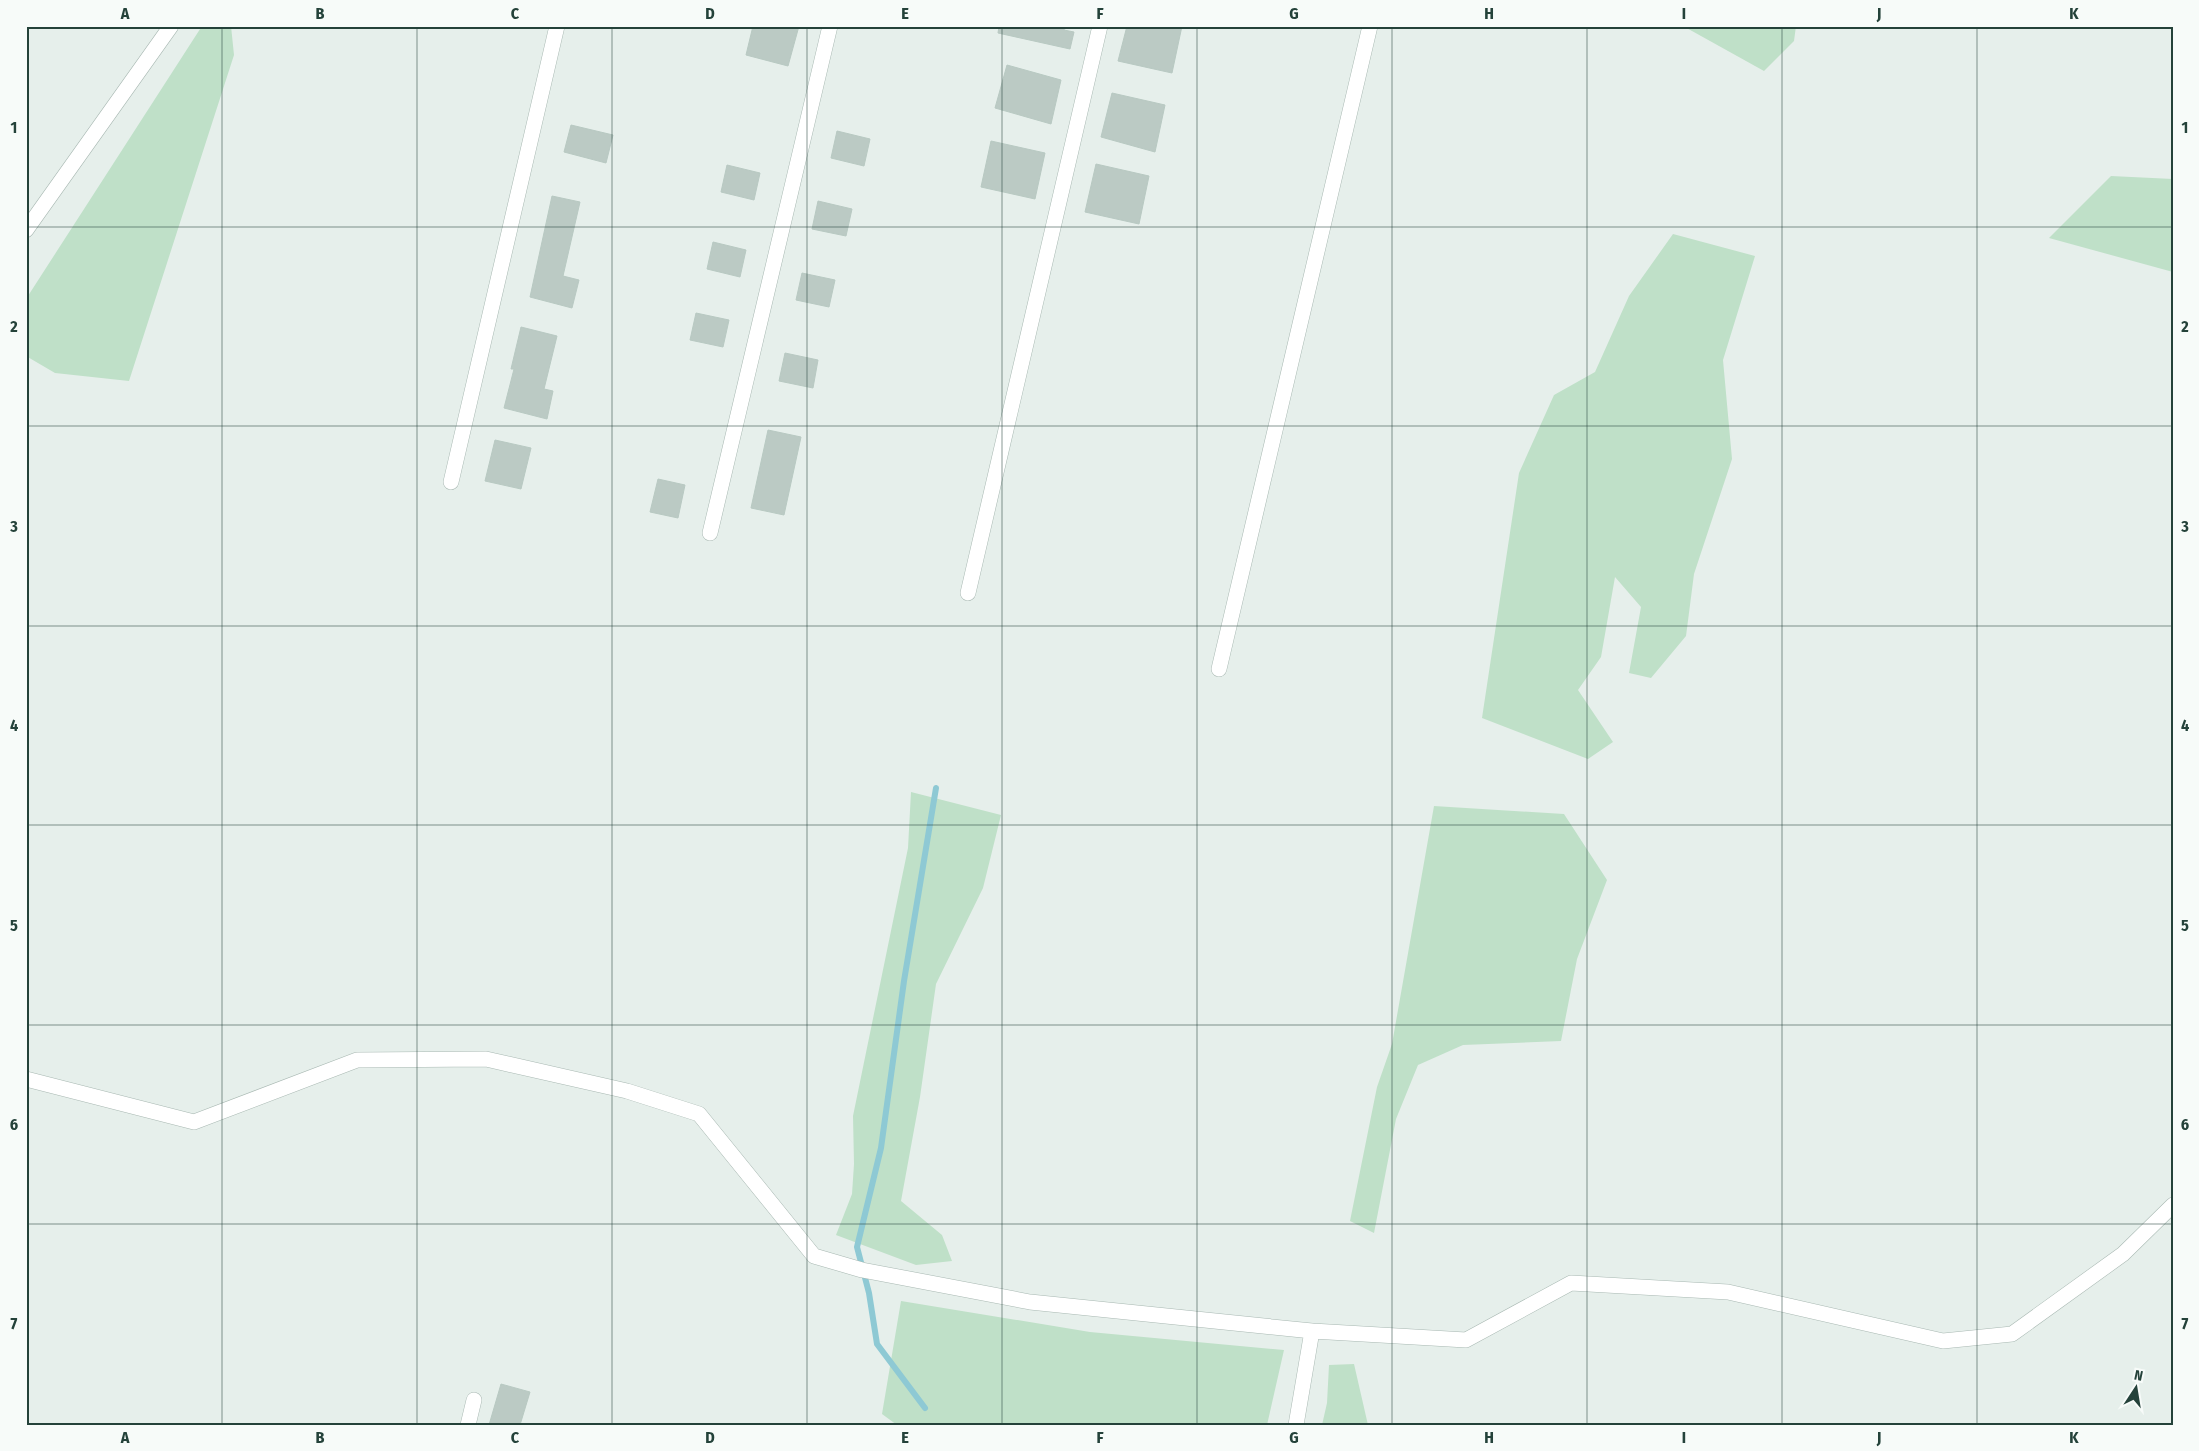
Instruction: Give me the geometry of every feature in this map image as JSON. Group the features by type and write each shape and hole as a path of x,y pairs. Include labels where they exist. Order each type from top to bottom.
{"street":[{"path":"26,230 171,26"},
{"path":"451,482 557,26"},
{"path":"710,533 830,26"},
{"path":"968,593 1100,26"},
{"path":"1219,669 1370,26"},
{"path":"26,1079 194,1122 357,1060 486,1059 627,1091 699,1114 814,1256 862,1270 1030,1302 1312,1331 1466,1340 1571,1283 1728,1292 1943,1341 2012,1334 2123,1254 2173,1205"},
{"path":"1296,1425 1312,1331"},
{"path":"468,1425 474,1400"}],"green space":[{"path":"202,26 231,26 234,55 129,381 55,373 26,356 26,299"},
{"path":"1683,26 1796,26 1794,41 1764,71"},
{"path":"2111,176 2173,179 2173,272 2049,238"},
{"path":"1673,234 1755,256 1723,360 1732,459 1694,574 1686,636 1651,678 1629,673 1641,607 1615,577 1601,657 1578,690 1613,742 1588,759 1482,718 1519,473 1554,395 1595,372 1629,296"},
{"path":"911,792 1001,815 983,888 936,984 920,1097 901,1201 942,1235 952,1261 916,1265 836,1235 852,1194 854,1164 853,1116 908,848"},
{"path":"1434,806 1564,814 1607,880 1577,959 1561,1041 1463,1045 1418,1065 1396,1119 1374,1233 1350,1221 1377,1087 1392,1044"},
{"path":"901,1301 1090,1332 1284,1350 1267,1425 897,1425 882,1414"},
{"path":"1354,1364 1368,1425 1322,1425 1327,1403 1329,1365"}],"building":[{"path":"753,26 799,26 788,66 746,55"},
{"path":"999,26 1065,26 1064,30 1074,32 1070,49 998,33"},
{"path":"1127,26 1182,26 1172,73 1118,61"},
{"path":"1007,65 1061,80 1051,124 995,108"},
{"path":"1112,93 1165,105 1155,152 1101,137"},
{"path":"571,125 613,135 606,163 564,152"},
{"path":"837,131 870,139 864,166 831,158"},
{"path":"991,141 1045,153 1035,199 981,187"},
{"path":"1096,164 1149,176 1139,224 1085,212"},
{"path":"727,165 760,173 754,200 721,192"},
{"path":"552,196 580,202 563,276 579,280 572,308 530,297"},
{"path":"818,201 852,209 846,236 812,229"},
{"path":"713,242 746,250 740,277 707,269"},
{"path":"802,273 835,280 829,307 796,300"},
{"path":"696,313 729,320 723,347 690,340"},
{"path":"521,327 557,336 544,389 553,391 547,419 504,408 514,369 511,369"},
{"path":"785,353 818,360 813,388 779,381"},
{"path":"768,430 801,437 784,515 751,508"},
{"path":"495,440 531,448 521,489 485,481"},
{"path":"658,479 685,485 678,518 650,512"},
{"path":"501,1384 530,1392 520,1425 489,1425"}],"waterway":[{"path":"925,1408 877,1344 869,1293 857,1247 881,1148 904,981 936,788"}]}
